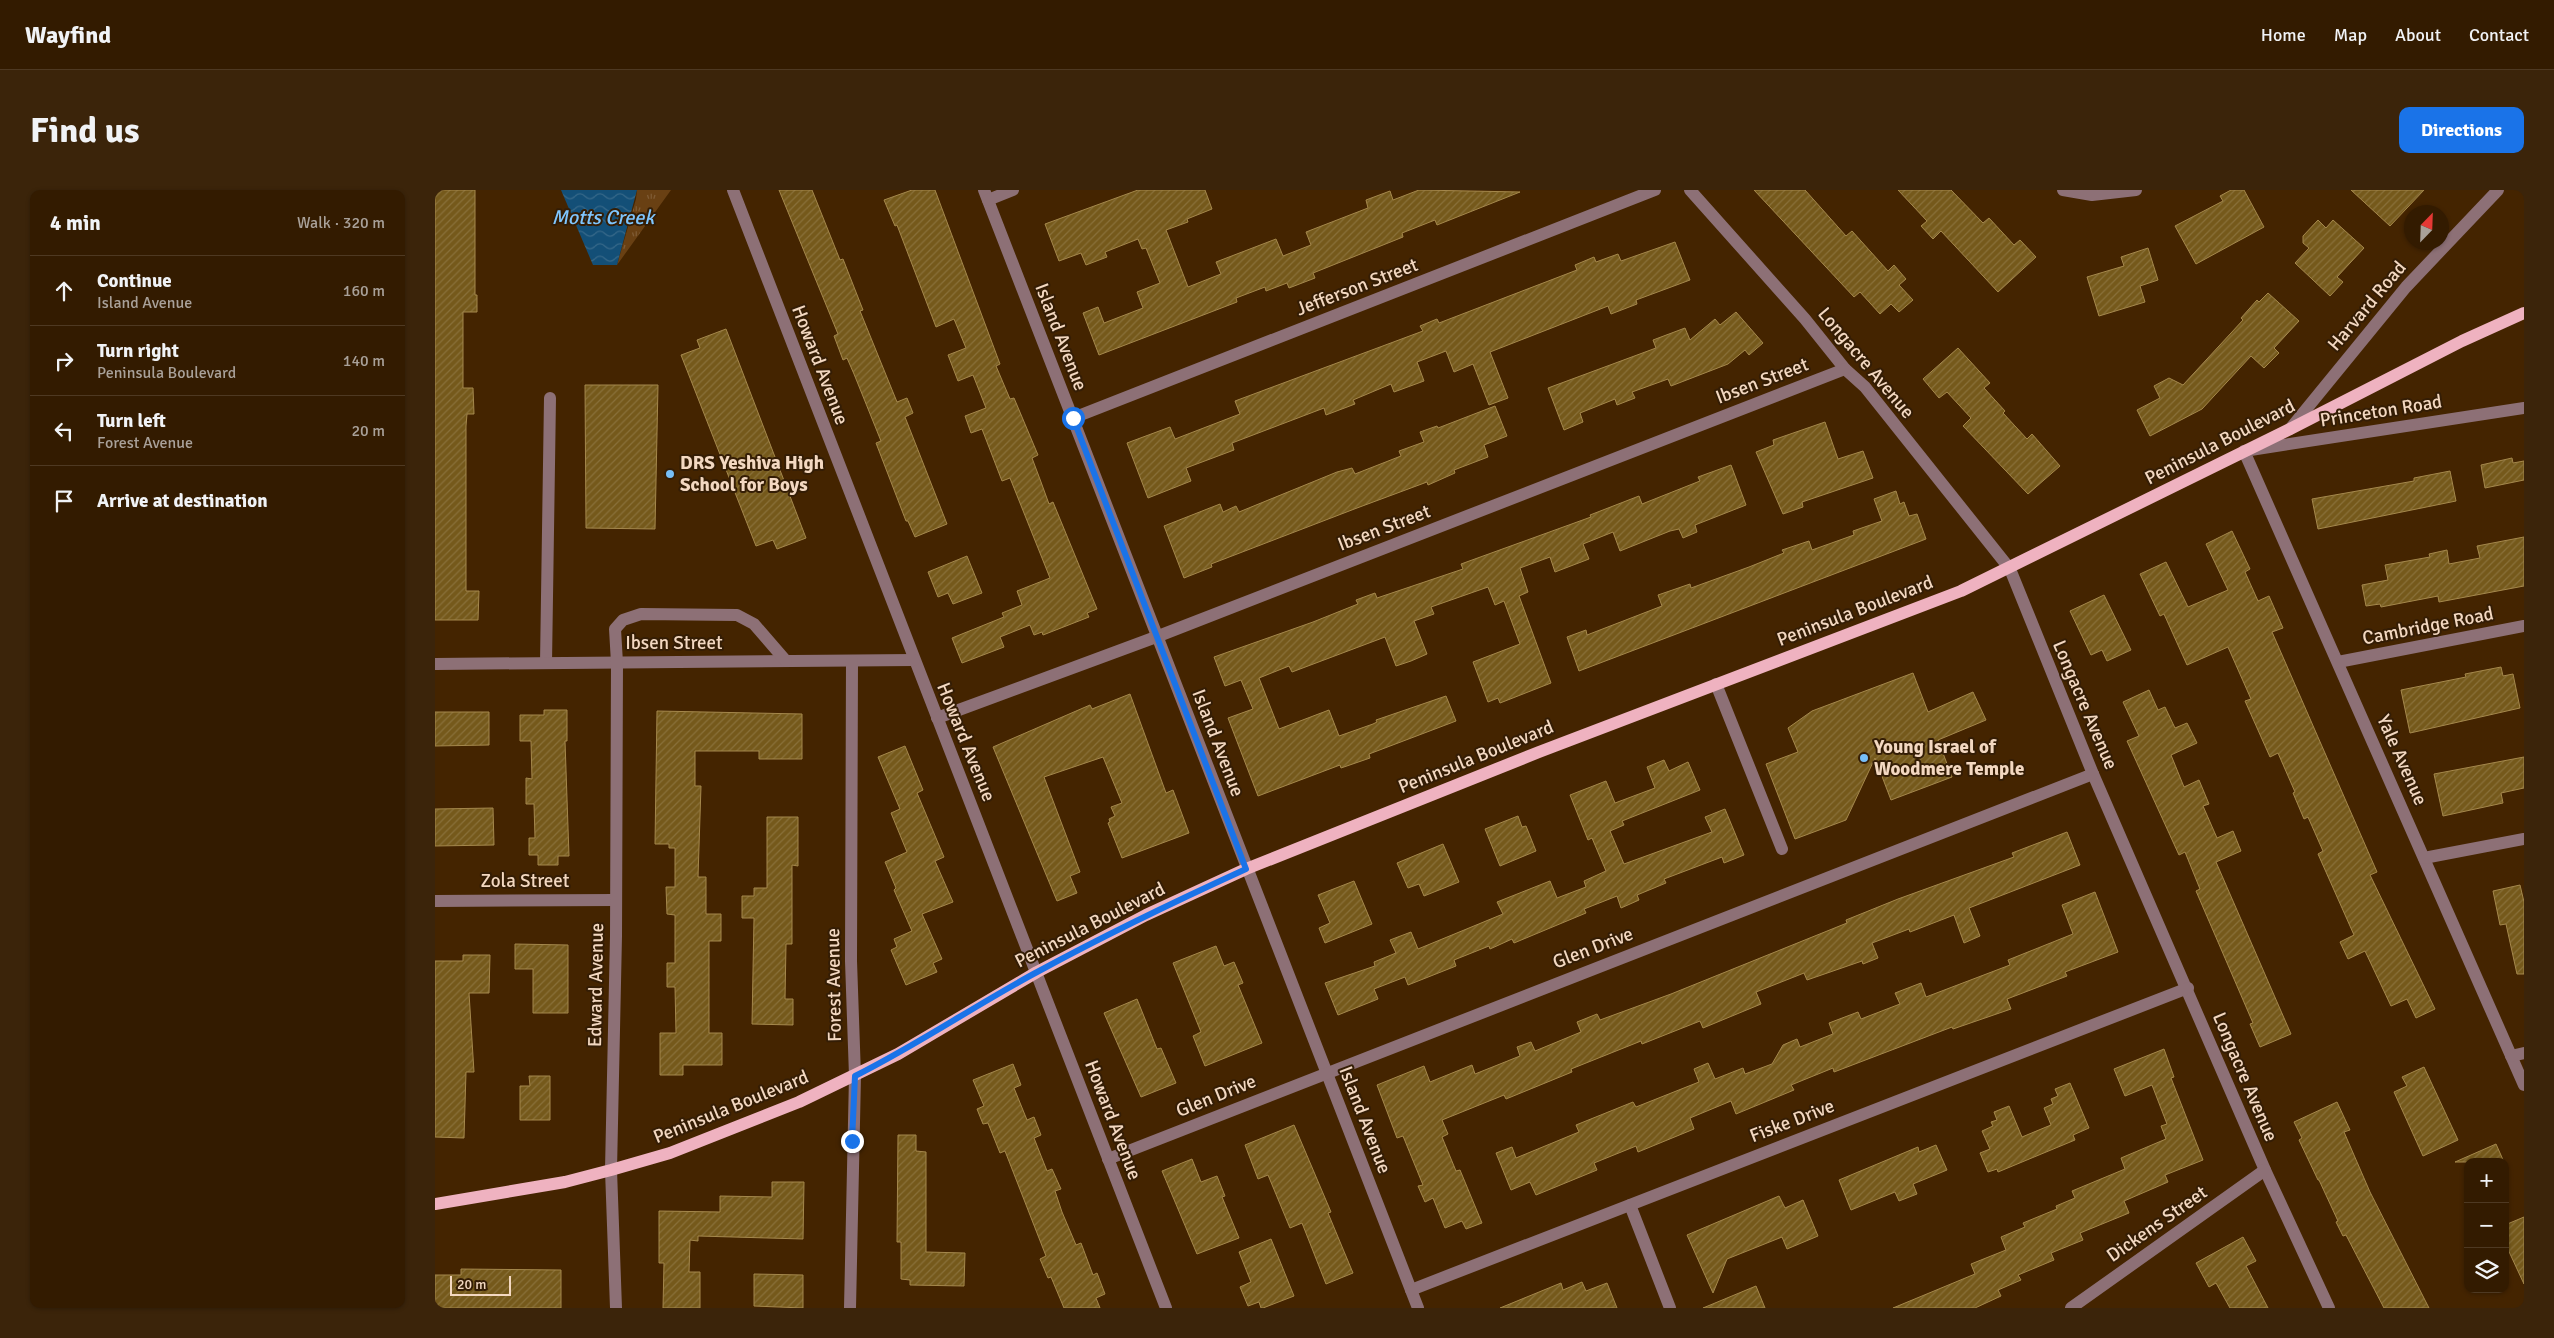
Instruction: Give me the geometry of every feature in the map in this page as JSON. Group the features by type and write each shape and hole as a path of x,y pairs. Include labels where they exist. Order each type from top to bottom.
{"main road":[{"name":"Peninsula Boulevard","path":"435,1204 565,1182 611,1170 670,1153 799,1102 855,1076 945,1027 1037,972 1146,915 1246,869 1717,684 1961,591 2290,429 2462,340 2524,313"}],"street":[{"name":"Howard Avenue","path":"733,190 1166,1308"},
{"path":"986,195 1013,190"},
{"name":"Jefferson Street","path":"1073,418 1655,190"},
{"name":"Longacre Avenue","path":"1690,190 1805,319 1845,369 1865,388 2009,569 2093,774 2188,988 2265,1170 2329,1308"},
{"path":"2063,190 2092,195 2136,190"},
{"name":"Harvard Road","path":"2290,429 2407,287 2498,190"},
{"name":"Island Avenue","path":"986,195 1418,1308"},
{"name":"Ibsen Street","path":"937,718 1156,637 1845,369"},
{"path":"546,663 550,398"},
{"name":"Princeton Road","path":"2245,451 2524,408"},
{"name":"Yale Avenue","path":"2245,451 2524,1085"},
{"name":"Edward Avenue","path":"616,1308 611,1170 617,662 615,629 623,620 641,614 737,615 754,624 786,661"},
{"name":"Cambridge Road","path":"2338,662 2524,626"},
{"name":"Ibsen Street","path":"435,664 914,660"},
{"name":"Forest Avenue","path":"850,1308 855,1076 851,961 852,661"},
{"path":"1717,684 1782,849"},
{"name":"Glen Drive","path":"1108,1158 2093,774"},
{"path":"2424,858 2524,838"},
{"name":"Zola Street","path":"435,901 615,900"},
{"name":"Fiske Drive","path":"1411,1290 2188,988"},
{"path":"2511,1056 2524,1053"},
{"name":"Dickens Street","path":"2071,1308 2265,1170"},
{"path":"1630,1205 1670,1308"}],"green space":[{"path":"637,190 671,190 617,265 636,199"}],"water":[{"name":"Motts Creek","path":"561,190 637,190 617,265 593,265"}],"building":[{"path":"435,190 475,190 475,295 477,295 477,312 463,312 463,388 473,388 474,414 467,414 466,426 466,591 479,591 478,620 435,620"},
{"path":"779,190 812,190 840,260 843,259 863,310 860,311 897,402 907,398 913,413 905,417 947,524 915,537 908,521 906,521 876,443 881,441 847,358 843,360 834,336 838,334"},
{"path":"912,190 935,190 1000,364 996,366 1010,399 1014,398 1038,455 1032,458 1049,504 1053,502 1097,609 1087,613 1089,617 1043,635 1042,632 1034,635 1030,625 1000,637 1004,647 962,663 952,638 1004,617 1002,613 1022,605 1017,591 1050,578 1010,478 1002,481 982,429 971,433 965,416 986,408 973,375 958,381 948,355 966,348 954,319 936,327 897,225 895,226 884,200"},
{"path":"1138,190 1205,190 1212,209 1187,219 1188,222 1166,230 1188,287 1221,274 1216,262 1276,239 1283,256 1311,245 1306,232 1368,208 1366,200 1390,191 1393,200 1419,190 1520,192 1437,225 1435,220 1402,233 1403,237 1313,273 1315,278 1289,288 1287,283 1266,291 1265,287 1236,298 1237,302 1099,355 1083,313 1098,307 1104,323 1143,308 1137,292 1160,283 1146,248 1142,249 1138,239 1105,252 1107,257 1086,265 1081,253 1059,261 1045,224"},
{"path":"1754,190 1805,190 1846,236 1852,231 1888,271 1894,265 1906,279 1899,285 1913,300 1899,312 1891,304 1880,314 1860,292 1854,297"},
{"path":"1898,190 1951,190 1983,223 1989,218 2014,245 2020,240 2036,257 1998,292 1941,231 1933,239 1921,226 1927,221"},
{"path":"2231,190 2244,190 2264,227 2196,264 2175,226 2223,201 2220,196"},
{"path":"2351,190 2424,190 2410,205 2404,205 2404,211 2390,226"},
{"path":"2318,220 2326,228 2333,220 2364,248 2337,277 2343,282 2330,296 2295,263 2309,248 2303,243 2303,236"},
{"path":"1675,242 1690,280 1636,300 1637,304 1611,314 1608,306 1490,352 1508,398 1489,405 1473,364 1454,372 1446,351 1417,362 1424,381 1394,392 1391,384 1353,400 1355,404 1326,415 1324,408 1232,443 1234,450 1186,468 1191,481 1148,498 1127,443 1170,427 1175,439 1240,414 1235,401 1423,331 1420,326 1437,319 1439,323 1577,270 1575,265 1594,257 1596,262 1618,254 1621,261"},
{"path":"2148,248 2158,280 2140,286 2145,302 2099,316 2087,277 2124,266 2121,257"},
{"path":"2268,293 2299,321 2274,348 2279,353 2264,368 2251,356 2202,409 2150,436 2137,410 2160,398 2154,386 2169,378 2183,385 2243,320 2241,318 2257,300 2259,302"},
{"path":"1736,312 1763,343 1749,355 1745,350 1728,364 1671,386 1668,379 1632,392 1635,398 1617,405 1615,399 1580,413 1583,422 1564,430 1548,388 1656,348 1653,340 1685,328 1690,340 1715,319 1720,325"},
{"path":"726,329 806,538 777,549 773,540 756,546 681,355 700,348 697,340"},
{"path":"1958,348 1990,383 1984,388 2005,411 2003,413 2027,439 2032,434 2060,466 2028,494 1963,426 1971,418 1947,392 1939,398 1923,379"},
{"path":"585,385 658,385 655,529 586,528"},
{"path":"1495,406 1507,436 1484,445 1488,457 1454,470 1455,473 1428,485 1427,482 1357,508 1211,564 1212,567 1184,578 1164,526 1220,504 1223,512 1236,506 1239,512 1337,472 1352,468 1355,474 1401,456 1399,451 1424,442 1420,432 1437,426 1438,428"},
{"path":"1825,422 1838,459 1863,451 1873,478 1802,502 1803,507 1783,514 1756,452 1774,445 1773,440"},
{"path":"2512,458 2513,463 2524,461 2524,480 2485,488 2481,465"},
{"path":"1731,465 1746,505 1695,525 1697,532 1683,538 1679,529 1670,531 1620,551 1613,532 1583,544 1589,559 1555,572 1550,557 1520,568 1528,592 1519,596 1551,683 1500,703 1498,698 1488,702 1473,662 1520,644 1504,601 1495,605 1488,587 1431,607 1434,614 1414,621 1427,654 1411,661 1396,666 1385,637 1292,672 1289,666 1259,678 1279,729 1329,710 1339,736 1373,724 1377,722 1376,720 1446,696 1456,721 1369,754 1370,758 1341,768 1340,765 1258,796 1228,718 1253,709 1241,680 1225,686 1214,657 1313,622 1358,604 1356,600 1375,593 1377,598 1463,569 1461,564 1591,517 1590,515 1639,496 1642,504 1700,481 1698,477"},
{"path":"2450,471 2456,501 2318,529 2312,499 2414,481 2414,478"},
{"path":"1896,491 1900,504 1904,502 1909,516 1917,514 1926,539 1579,671 1567,637 1586,630 1587,635 1662,606 1658,595 1690,584 1691,588 1749,567 1784,553 1782,550 1809,541 1812,550 1854,535 1853,531 1882,521 1874,499"},
{"path":"2232,531 2250,569 2245,572 2258,601 2269,596 2283,628 2272,632 2377,872 2370,875 2435,1009 2416,1018 2407,999 2391,1006 2365,951 2348,959 2340,942 2354,935 2318,854 2323,851 2308,817 2304,819 2293,793 2295,792 2278,753 2270,757 2245,701 2251,699 2228,647 2187,665 2164,614 2160,616 2140,574 2166,562 2188,607 2228,590 2206,544"},
{"path":"2524,537 2524,586 2439,602 2438,596 2381,607 2380,604 2366,606 2362,585 2388,580 2385,565 2430,557 2429,554 2447,550 2449,564 2480,558 2477,546"},
{"path":"967,556 982,593 953,604 948,593 938,597 928,572"},
{"path":"2104,595 2131,650 2107,661 2102,650 2091,655 2070,611"},
{"path":"2501,667 2503,676 2513,674 2520,708 2410,733 2401,690 2466,677 2465,674"},
{"name":"Young Israel of Woodmere Temple","path":"1913,673 1928,712 1973,692 1986,720 1938,740 1952,777 1891,800 1875,758 1846,820 1795,839 1766,764 1798,752 1788,728 1812,711"},
{"path":"2149,690 2158,710 2165,707 2175,728 2187,723 2197,743 2171,755 2184,787 2199,780 2209,804 2203,806 2217,838 2233,831 2241,851 2216,862 2291,1034 2260,1047 2250,1024 2253,1023 2196,891 2200,889 2185,852 2179,855 2127,741 2139,736 2123,702"},
{"path":"1130,694 1166,793 1173,790 1189,833 1122,858 1108,823 1110,822 1109,819 1115,816 1111,807 1122,803 1103,757 1044,777 1080,872 1070,876 1077,893 1057,901 993,747 1090,705 1092,709"},
{"path":"544,710 567,710 567,741 565,741 569,856 558,856 558,865 538,865 538,855 529,855 529,838 535,838 534,804 526,804 526,778 532,779 531,741 520,741 520,715 544,715"},
{"path":"657,711 802,714 802,759 759,759 759,751 695,751 695,786 701,786 698,877 706,877 706,914 721,914 721,941 709,941 709,1033 722,1033 722,1065 683,1065 683,1075 660,1075 660,1033 676,1033 675,987 667,987 667,963 675,963 675,915 667,914 666,887 675,887 675,848 669,848 669,844 655,844"},
{"path":"435,712 489,712 489,745 435,746"},
{"path":"905,746 923,790 917,793 944,857 935,861 953,902 922,914 942,959 933,963 937,972 906,985 891,950 897,947 894,939 912,931 894,890 896,888 885,862 907,852 891,813 900,809 878,757"},
{"path":"2524,757 2524,788 2501,793 2503,803 2443,816 2434,774"},
{"path":"1664,760 1669,771 1688,762 1700,790 1622,821 1624,825 1610,831 1624,864 1712,832 1705,817 1725,809 1744,855 1724,863 1722,857 1664,879 1666,883 1637,895 1639,900 1621,908 1617,896 1584,909 1586,913 1514,943 1512,939 1490,949 1489,946 1454,960 1456,966 1408,985 1405,977 1374,989 1378,999 1338,1015 1325,983 1375,966 1374,962 1396,953 1390,940 1411,932 1418,949 1503,914 1497,902 1550,881 1557,898 1586,887 1584,881 1606,871 1592,838 1588,840 1570,795 1606,781 1615,803 1655,788 1647,767"},
{"path":"493,808 494,845 435,846 435,809"},
{"path":"1518,816 1522,827 1526,826 1536,851 1500,866 1485,829"},
{"path":"767,817 798,817 798,866 792,865 792,944 786,944 785,999 793,999 793,1025 752,1024 754,918 742,918 742,896 754,896 754,888 767,888"},
{"path":"2067,832 2080,865 1969,908 1980,936 1964,943 1954,915 1910,932 1909,929 1872,943 1878,958 1863,964 1862,961 1807,980 1804,973 1756,992 1761,1004 1703,1028 1700,1021 1642,1044 1641,1041 1571,1069 1572,1072 1506,1099 1504,1095 1442,1120 1448,1134 1442,1137 1456,1171 1460,1170 1482,1223 1466,1229 1462,1221 1445,1228 1433,1198 1425,1202 1418,1186 1423,1185 1403,1136 1397,1138 1377,1085 1424,1066 1430,1082 1472,1065 1475,1074 1520,1056 1517,1047 1531,1042 1535,1051 1581,1032 1577,1022 1597,1014 1600,1020 1671,994 1847,923 1846,920 1898,899 2014,857 2012,853"},
{"path":"1443,844 1459,882 1424,896 1419,884 1408,888 1397,863"},
{"path":"1354,881 1372,924 1325,943 1319,928 1330,923 1318,895"},
{"path":"2520,885 2524,902 2524,974 2517,974 2506,924 2500,925 2493,891"},
{"path":"2095,892 2118,952 2065,972 2067,976 2007,999 2011,1009 1953,1029 1952,1027 1834,1072 1833,1068 1791,1085 1794,1090 1736,1114 1731,1101 1690,1118 1694,1129 1638,1152 1636,1146 1594,1163 1597,1170 1536,1195 1530,1182 1511,1190 1496,1153 1512,1147 1516,1158 1579,1132 1576,1125 1633,1102 1636,1107 1699,1082 1694,1069 1708,1063 1715,1079 1743,1068 1745,1074 1772,1064 1783,1045 1797,1039 1800,1047 1833,1034 1829,1023 1858,1012 1861,1019 1900,1004 1895,993 1921,983 1926,997 2010,965 2008,960 2073,934 2062,905"},
{"path":"515,944 568,945 568,1013 533,1013 533,969 515,969"},
{"path":"1216,946 1224,966 1234,962 1243,983 1238,985 1262,1043 1205,1066 1193,1036 1201,1032 1173,963"},
{"path":"463,955 490,955 489,993 469,993 474,1072 466,1072 464,1138 435,1137 435,961 463,961"},
{"path":"1137,999 1157,1049 1161,1048 1176,1083 1141,1097 1104,1013"},
{"path":"2164,1049 2174,1077 2171,1078 2203,1160 2165,1175 2168,1182 2124,1201 2129,1213 2080,1233 2083,1240 2051,1253 2054,1260 2018,1275 2021,1280 1998,1290 2001,1296 1975,1308 1893,1308 1975,1274 1971,1264 2006,1250 2001,1237 2025,1227 2023,1223 2057,1209 2056,1206 2075,1198 2072,1191 2125,1169 2121,1158 2166,1139 2161,1126 2167,1124 2152,1085 2125,1096 2114,1069"},
{"path":"1013,1064 1021,1085 1014,1088 1027,1120 1034,1117 1041,1135 1034,1138 1047,1171 1052,1169 1061,1189 1055,1191 1062,1212 1076,1245 1081,1243 1093,1275 1097,1273 1105,1294 1096,1298 1100,1308 1064,1308 1051,1277 1048,1278 1040,1259 1046,1256 1005,1151 1000,1153 988,1123 983,1124 977,1109 984,1106 973,1080"},
{"path":"2424,1067 2458,1140 2423,1156 2394,1092 2407,1086 2402,1077"},
{"path":"529,1076 550,1076 550,1120 520,1120 520,1086 530,1086"},
{"path":"2070,1083 2089,1128 2073,1135 2075,1140 1998,1172 1997,1169 1988,1172 1980,1153 1990,1149 1982,1131 1993,1126 1991,1122 1997,1120 1994,1112 2009,1106 2022,1137 2051,1125 2044,1108 2053,1104 2051,1099 2058,1096 2055,1089"},
{"path":"2337,1102 2350,1130 2344,1132 2370,1192 2429,1308 2384,1308 2346,1235 2343,1236 2336,1222 2338,1221 2299,1140 2302,1138 2294,1122"},
{"path":"1294,1125 1331,1212 1328,1213 1353,1273 1326,1284 1302,1223 1290,1228 1268,1175 1258,1179 1245,1145"},
{"path":"898,1135 916,1135 916,1151 926,1152 926,1252 965,1253 964,1286 910,1285 910,1280 901,1279 901,1242 897,1242"},
{"path":"2496,1144 2502,1158 2464,1158"},
{"path":"1936,1145 1947,1170 1913,1184 1917,1194 1899,1201 1895,1192 1851,1210 1839,1180 1918,1147 1919,1152"},
{"path":"2464,1158 2464,1162 2455,1162"},
{"path":"1192,1159 1201,1182 1217,1176 1225,1196 1222,1197 1239,1238 1197,1254 1162,1171"},
{"path":"772,1182 804,1182 803,1239 698,1236 698,1241 690,1240 689,1272 700,1272 700,1308 663,1308 664,1263 659,1263 659,1211 720,1212 720,1196 772,1197"},
{"path":"1779,1196 1785,1208 1803,1200 1818,1236 1787,1249 1782,1237 1727,1259 1713,1293 1687,1235"},
{"path":"2524,1217 2524,1284 2509,1252 2509,1223"},
{"path":"2243,1237 2256,1261 2246,1266 2268,1308 2230,1308 2216,1283 2209,1287 2196,1263"},
{"path":"1271,1239 1294,1296 1263,1308 1261,1308 1259,1302 1248,1306 1240,1287 1251,1282 1239,1252"},
{"path":"461,1269 561,1270 561,1308 435,1308 435,1275 461,1275"},
{"path":"754,1274 803,1275 803,1308 754,1306"},
{"path":"1582,1282 1586,1291 1607,1283 1617,1308 1500,1308 1561,1283 1563,1290"},
{"path":"1756,1286 1765,1308 1703,1308"}],"place":[{"name":"DRS Yeshiva High School for Boys","path":"670,474"},
{"name":"Young Israel of Woodmere Temple","path":"1864,758"}],"route":[{"path":"852,1141 855,1076 953,1023 1037,972 1146,915 1246,869 1073,418"}]}
